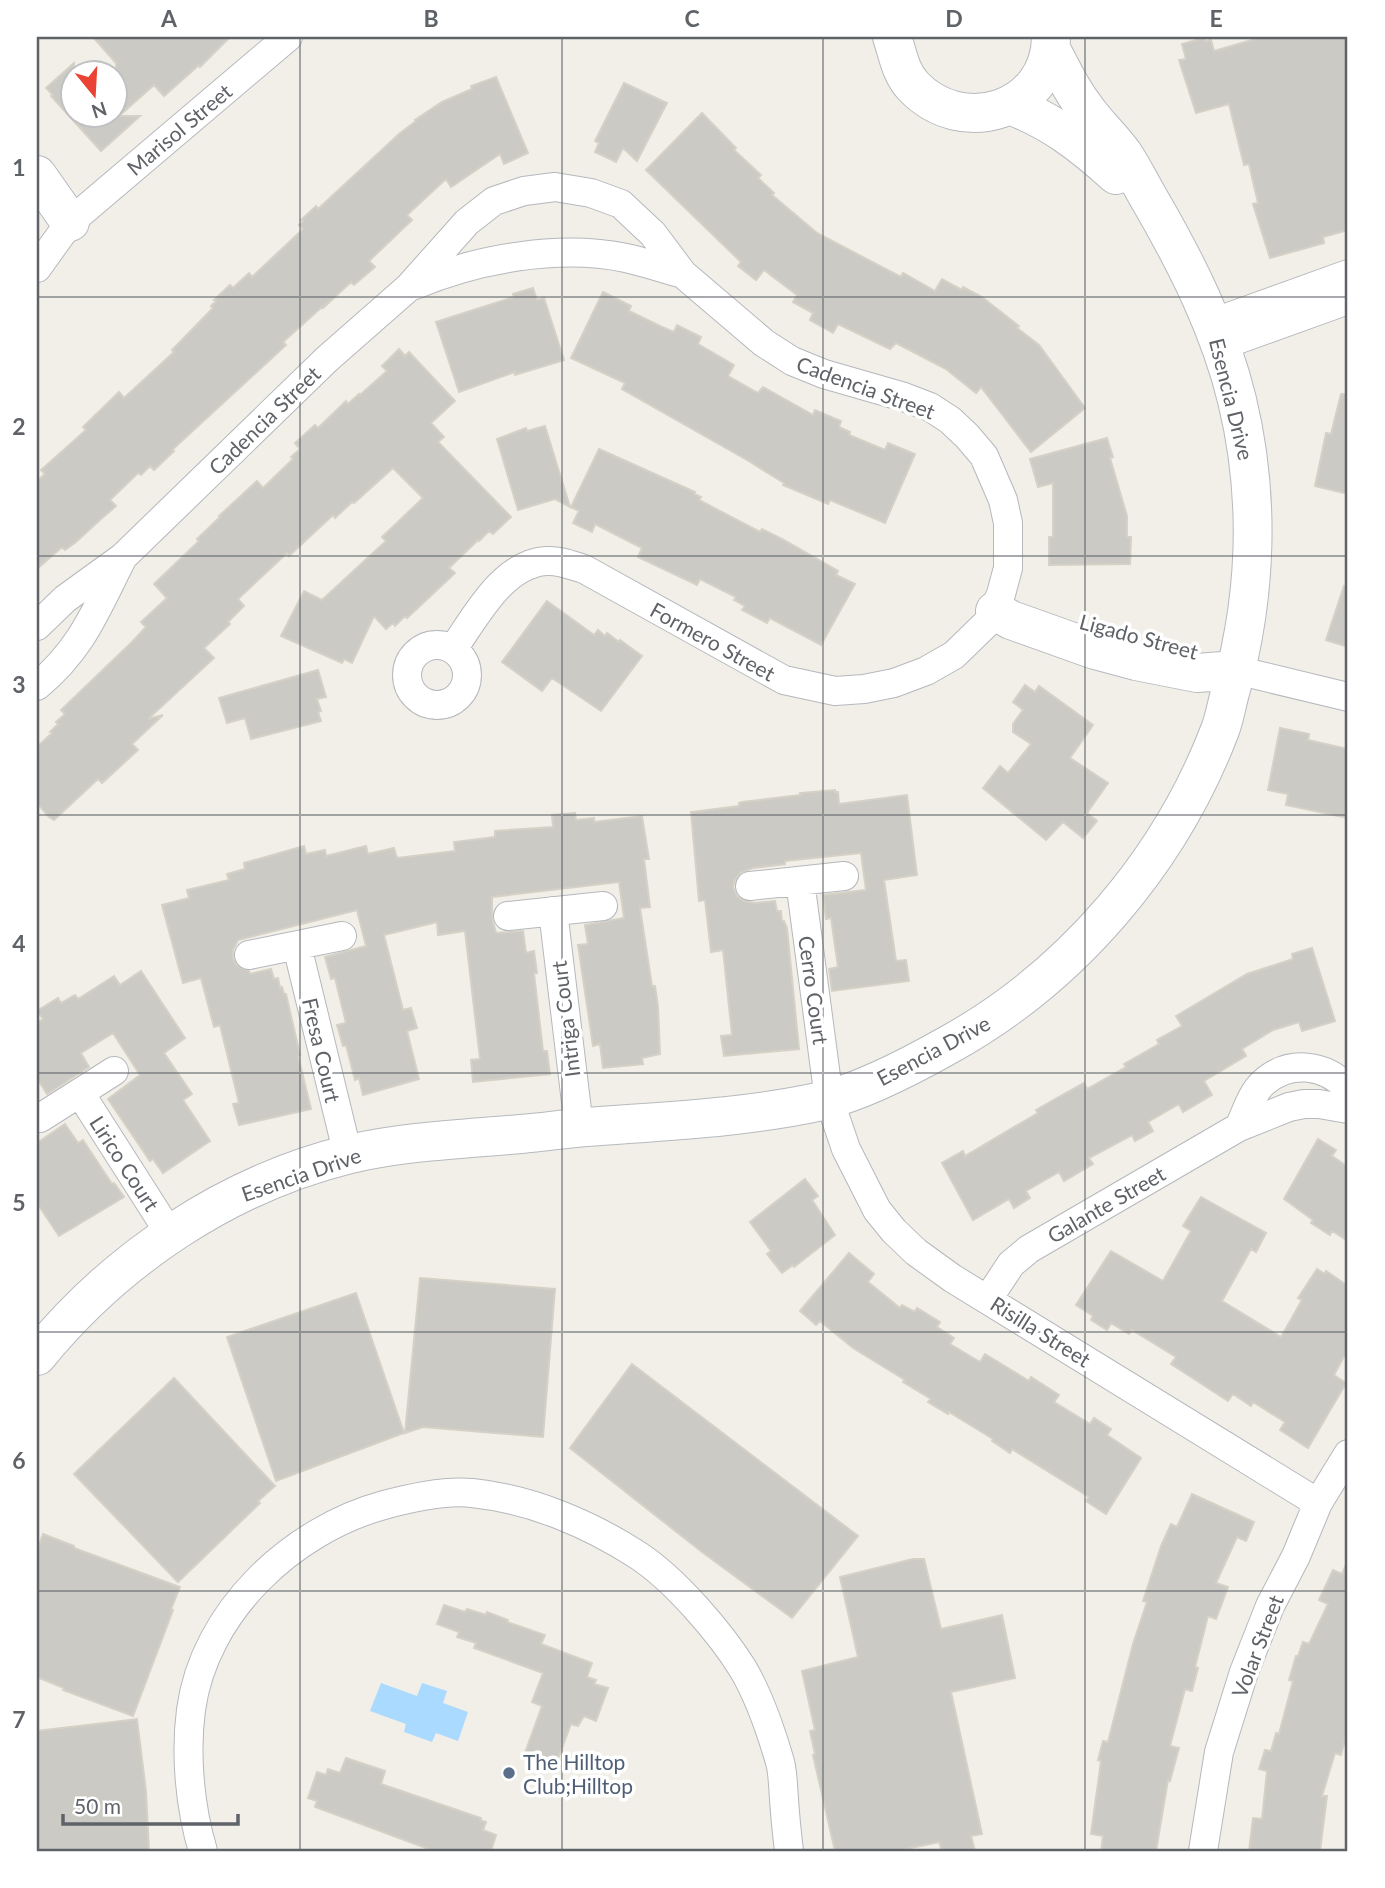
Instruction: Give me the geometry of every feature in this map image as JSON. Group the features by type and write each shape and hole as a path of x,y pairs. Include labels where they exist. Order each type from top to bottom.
{"street":[{"name":"Marisol Street","path":"37,268 70,222 288,37"},
{"name":"Esencia Drive","path":"894,39 900,65 911,84 927,99 946,109 967,113 989,112 1023,97 1036,83 1051,43"},
{"name":"Esencia Drive","path":"37,1356 68,1319 131,1262 170,1234 233,1197 278,1178 348,1155 455,1138 677,1121 767,1111 829,1099 901,1070 1009,1009 1042,982 1099,927 1150,861 1177,817 1221,728 1236,670 1248,608 1254,534 1250,468 1237,398 1216,334 1159,215 1123,154 1081,104 1051,43"},
{"name":"Esencia Drive","path":"1009,105 1030,113 1069,135 1159,215"},
{"path":"37,175 70,222"},
{"name":"Cadencia Street","path":"37,626 65,598 123,557 327,359 409,287 467,222 494,201 524,191 555,187 591,193 621,204 653,234 683,274 764,343 792,361 824,374 904,397 930,407 950,420 984,456 1003,500 1008,523 1008,568 998,603"},
{"path":"37,197 70,222"},
{"name":"Cadencia Street","path":"409,287 479,264 578,253 624,258 683,274"},
{"path":"1216,334 1348,274"},
{"path":"1216,334 1348,300"},
{"name":"Cadencia Street","path":"37,686 59,668 85,633 123,557"},
{"name":"Formero Street","path":"453,649 496,588 528,566 544,561 562,562 584,569 784,680 835,691 894,683 926,671 954,655 989,621 998,603"},
{"name":"Ligado Street","path":"998,603 1011,620 1095,650 1197,673 1236,670"},
{"path":"1236,670 1348,698"},
{"path":"750,886 844,876"},
{"name":"Cerro Court","path":"800,881 829,1099"},
{"path":"508,916 603,906"},
{"name":"Intriga Court","path":"552,911 579,1128"},
{"path":"249,955 342,936"},
{"name":"Fresa Court","path":"297,946 348,1155"},
{"path":"1239,1127 1255,1093 1263,1083 1284,1071 1317,1068 1338,1077 1348,1089"},
{"name":"Lirico Court","path":"40,1118 114,1071"},
{"name":"Lirico Court","path":"80,1093 170,1234"},
{"name":"Risilla Street","path":"829,1099 846,1149 877,1210 916,1252 952,1278 1318,1503"},
{"name":"Galante Street","path":"988,1299 1011,1265 1029,1249 1239,1127 1289,1107 1304,1104 1348,1109"},
{"name":"Volar Street","path":"1203,1851 1219,1752 1244,1672 1270,1606 1296,1556 1318,1503 1348,1454"},
{"path":"203,1851 191,1788 191,1709 201,1671 218,1634 239,1602 286,1554 330,1525 360,1511 412,1497 470,1492 535,1505 592,1530 640,1557 706,1619 743,1669 781,1765 789,1851"}],"water":[{"path":"381,1683 417,1696 422,1683 447,1691 443,1703 468,1712 458,1741 436,1733 432,1742 404,1732 406,1724 370,1711"}],"building":[{"path":"93,37 230,37 200,67 199,65 164,96 154,85 130,106 130,60 113,60"},
{"path":"1251,37 1348,37 1348,230 1323,237 1324,243 1270,258 1253,204 1258,203 1249,164 1244,165 1229,104 1196,113 1179,60 1186,59 1182,44 1204,38 1205,41 1211,40 1214,51 1252,40"},
{"path":"60,76 60,106 51,96 53,95 46,88"},
{"path":"496,77 528,153 504,164 500,154 451,187 446,179 407,215 412,220 369,261 375,267 354,285 351,282 283,342 286,345 172,450 174,451 154,470 150,466 141,475 138,473 110,500 116,506 76,542 65,550 62,547 37,569 37,481 45,474 41,470 86,430 83,427 119,392 124,398 174,352 172,350 213,308 211,306 216,301 214,300 230,285 233,288 249,273 252,277 303,229 299,225 303,221 301,220 316,206 318,209 415,120 442,102 472,89 471,86"},
{"path":"624,83 667,103 637,161 623,148 616,162 595,152 599,143 595,141"},
{"path":"702,113 736,148 734,150 761,175 758,178 774,193 772,195 817,233 901,277 903,273 935,291 942,279 982,297 1039,345 1085,408 1031,452 981,387 976,393 946,369 896,343 890,349 838,324 833,333 810,320 813,313 793,302 797,295 764,270 756,280 738,266 741,262 646,170"},
{"path":"130,116 140,116 130,125"},
{"path":"82,130 124,130 101,151"},
{"path":"533,288 537,300 544,298 564,360 515,375 515,372 459,392 436,322 514,297 513,294"},
{"path":"603,292 631,306 629,311 662,327 674,332 677,325 701,337 698,344 734,365 728,376 758,393 763,387 813,415 815,410 841,421 839,427 850,432 849,435 885,450 888,443 915,454 885,523 830,500 828,504 783,485 784,483 747,460 622,389 625,383 571,358"},
{"path":"399,349 405,356 409,352 455,401 431,423 444,437 438,442 511,517 493,534 489,531 478,540 449,568 455,573 407,618 405,616 395,626 393,623 386,629 374,616 352,663 344,659 342,663 281,636 304,591 322,600 386,541 382,537 423,498 393,468 335,518 333,515 289,556 287,553 238,599 244,606 228,622 230,624 204,648 214,658 148,719 163,715 132,744 138,750 102,783 98,779 54,820 49,817 37,803 37,747 52,733 50,732 58,724 56,722 65,714 61,710 132,642 146,627 141,622 167,598 154,584 199,541 197,539 219,516 257,481 263,488 293,459 291,457 300,449 295,443 315,425 318,428 346,401 348,404 387,371 382,366"},
{"path":"1341,394 1348,394 1348,494 1315,486 1326,433 1331,434"},
{"path":"545,426 570,507 555,499 518,510 497,439 526,428 527,431"},
{"path":"1107,438 1127,516 1127,537 1131,537 1130,564 1049,565 1049,537 1053,537 1053,483 1038,487 1030,459"},
{"path":"599,449 695,492 694,494 701,497 699,500 760,532 762,529 782,539 838,571 836,575 855,584 821,645 770,618 767,623 742,610 745,606 734,600 736,597 700,579 697,585 638,557 642,548 595,524 592,532 573,523 579,511 571,507"},
{"path":"1344,586 1348,587 1348,647 1326,640"},
{"path":"547,601 594,635 598,630 605,636 607,633 642,656 601,711 552,678 542,691 502,662"},
{"path":"318,670 326,697 317,699 321,721 251,739 245,718 227,723 219,698"},
{"path":"1025,685 1035,692 1039,686 1093,725 1070,758 1108,783 1087,813 1097,821 1083,838 1063,822 1046,840 983,788 1000,766 1008,773 1031,744 1013,732 1013,724 1023,710 1013,702"},
{"path":"1280,728 1309,734 1308,740 1348,749 1348,818 1286,805 1288,794 1268,790"},
{"path":"838,792 839,804 907,795 917,875 884,880 896,961 906,960 909,981 832,991 829,969 838,967 831,918 826,919 823,895 866,890 861,853 785,861 785,864 741,872 733,887 737,896 744,901 755,903 775,901 777,911 781,911 782,921 787,928 799,1049 724,1056 721,1036 732,1035 723,950 711,952 705,900 699,901 691,812 739,806 742,802 801,795 800,793"},
{"path":"575,813 576,820 594,818 594,822 642,816 649,859 644,859 650,907 640,908 652,986 655,986 658,1006 660,1054 642,1058 643,1064 603,1068 600,1044 593,1046 578,945 588,944 585,925 624,918 619,882 492,897 492,918 496,933 523,931 526,953 534,951 543,1051 547,1051 550,1074 473,1082 471,1060 480,1059 465,931 438,935 437,922 384,935 403,1010 411,1008 417,1028 407,1031 419,1079 363,1095 359,1078 355,1080 346,1045 343,1046 337,1025 346,1023 335,978 331,979 325,957 366,946 357,910 238,940 233,950 236,965 250,974 271,969 274,979 278,978 280,988 282,987 286,994 311,1109 239,1125 233,1104 239,1103 220,1025 214,1027 201,978 183,983 162,905 189,898 187,890 229,880 227,874 245,869 244,863 304,846 306,854 325,850 326,856 366,846 368,854 394,848 397,858 455,851 454,842 495,837 495,831 553,827 552,815"},
{"path":"1312,948 1335,1021 1302,1031 1299,1022 1273,1030 1242,1049 1246,1056 1204,1081 1212,1095 1183,1112 1179,1104 1148,1122 1153,1131 1135,1141 1132,1135 1089,1158 1093,1164 1064,1181 1059,1172 1026,1191 1030,1198 1014,1208 1009,1199 973,1220 942,1163 963,1151 965,1156 1084,1083 1087,1089 1126,1067 1124,1064 1159,1044 1157,1040 1182,1026 1176,1016 1247,974 1293,959 1292,954"},
{"path":"141,971 185,1038 164,1053 192,1094 183,1100 210,1141 163,1173 153,1159 150,1161 108,1099 140,1075 113,1033 81,1053 89,1067 47,1094 37,1078 37,1023 43,1019 37,1011 58,998 61,1003 75,995 78,999 114,976 120,985"},
{"path":"65,1124 78,1143 83,1140 112,1184 114,1183 124,1197 59,1236 37,1203 37,1143"},
{"path":"1318,1139 1336,1150 1332,1156 1348,1167 1348,1241 1332,1231 1330,1235 1311,1223 1313,1220 1284,1199"},
{"path":"805,1179 818,1196 812,1200 835,1235 794,1267 793,1265 782,1273 767,1254 771,1251 750,1222"},
{"path":"1201,1197 1266,1233 1256,1252 1251,1249 1222,1301 1281,1337 1302,1300 1298,1298 1317,1269 1325,1274 1326,1271 1348,1286 1348,1349 1334,1375 1346,1383 1308,1448 1280,1430 1285,1422 1253,1402 1251,1406 1233,1394 1228,1401 1171,1364 1176,1357 1132,1330 1129,1334 1111,1323 1107,1330 1091,1320 1093,1316 1076,1305 1111,1251 1163,1281 1191,1231 1183,1226"},
{"path":"849,1253 874,1274 868,1282 900,1308 902,1305 915,1312 917,1308 940,1322 937,1327 954,1338 950,1344 980,1362 985,1354 1029,1381 1031,1377 1059,1395 1054,1402 1090,1424 1094,1418 1111,1429 1107,1435 1141,1458 1106,1514 1086,1501 1089,1497 1012,1449 1010,1453 992,1441 993,1439 928,1402 931,1399 903,1382 905,1380 853,1348 820,1321 816,1325 800,1311"},
{"path":"420,1278 555,1289 543,1437 423,1427 405,1433"},
{"path":"356,1293 404,1433 276,1481 227,1337"},
{"path":"632,1364 858,1536 792,1618 702,1552 570,1448"},
{"path":"174,1378 275,1486 178,1582 74,1474"},
{"path":"1192,1494 1254,1522 1246,1541 1237,1537 1216,1583 1228,1587 1216,1619 1208,1616 1192,1691 1185,1689 1170,1746 1179,1748 1170,1781 1168,1780 1156,1851 1101,1851 1103,1836 1091,1834 1101,1761 1098,1760 1103,1741 1108,1742 1133,1644 1147,1602 1143,1601 1161,1546 1171,1524 1177,1527"},
{"path":"43,1534 180,1587 133,1716 63,1690 64,1688 37,1677 37,1551"},
{"path":"913,1559 924,1559 941,1629 1002,1615 1015,1678 951,1692 982,1834 971,1836 975,1851 942,1851 939,1842 897,1851 835,1851 813,1755 815,1754 810,1731 815,1730 802,1671 858,1657 840,1577"},
{"path":"1348,1560 1348,1729 1341,1755 1335,1753 1322,1796 1327,1796 1320,1851 1249,1851 1253,1818 1262,1819 1267,1771 1259,1769 1265,1750 1271,1751 1276,1733 1279,1734 1293,1681 1289,1680 1296,1656 1303,1642 1309,1644 1328,1604 1319,1600 1333,1570 1342,1574"},
{"path":"444,1605 465,1612 467,1609 486,1615 487,1612 508,1620 507,1622 545,1635 541,1644 592,1663 587,1677 596,1680 594,1684 608,1688 596,1721 584,1716 578,1726 571,1724 556,1764 525,1753 542,1706 532,1702 543,1673 474,1648 476,1643 457,1637 459,1632 437,1624"},
{"path":"137,1719 146,1791 149,1851 37,1851 37,1731"},
{"path":"346,1758 385,1771 381,1784 481,1818 480,1820 486,1822 483,1830 496,1835 491,1851 434,1851 315,1807 317,1801 308,1798 317,1772 326,1775 328,1769 340,1773"}],"place":[{"name":"The Hilltop Club;Hilltop","path":"509,1773"}]}
